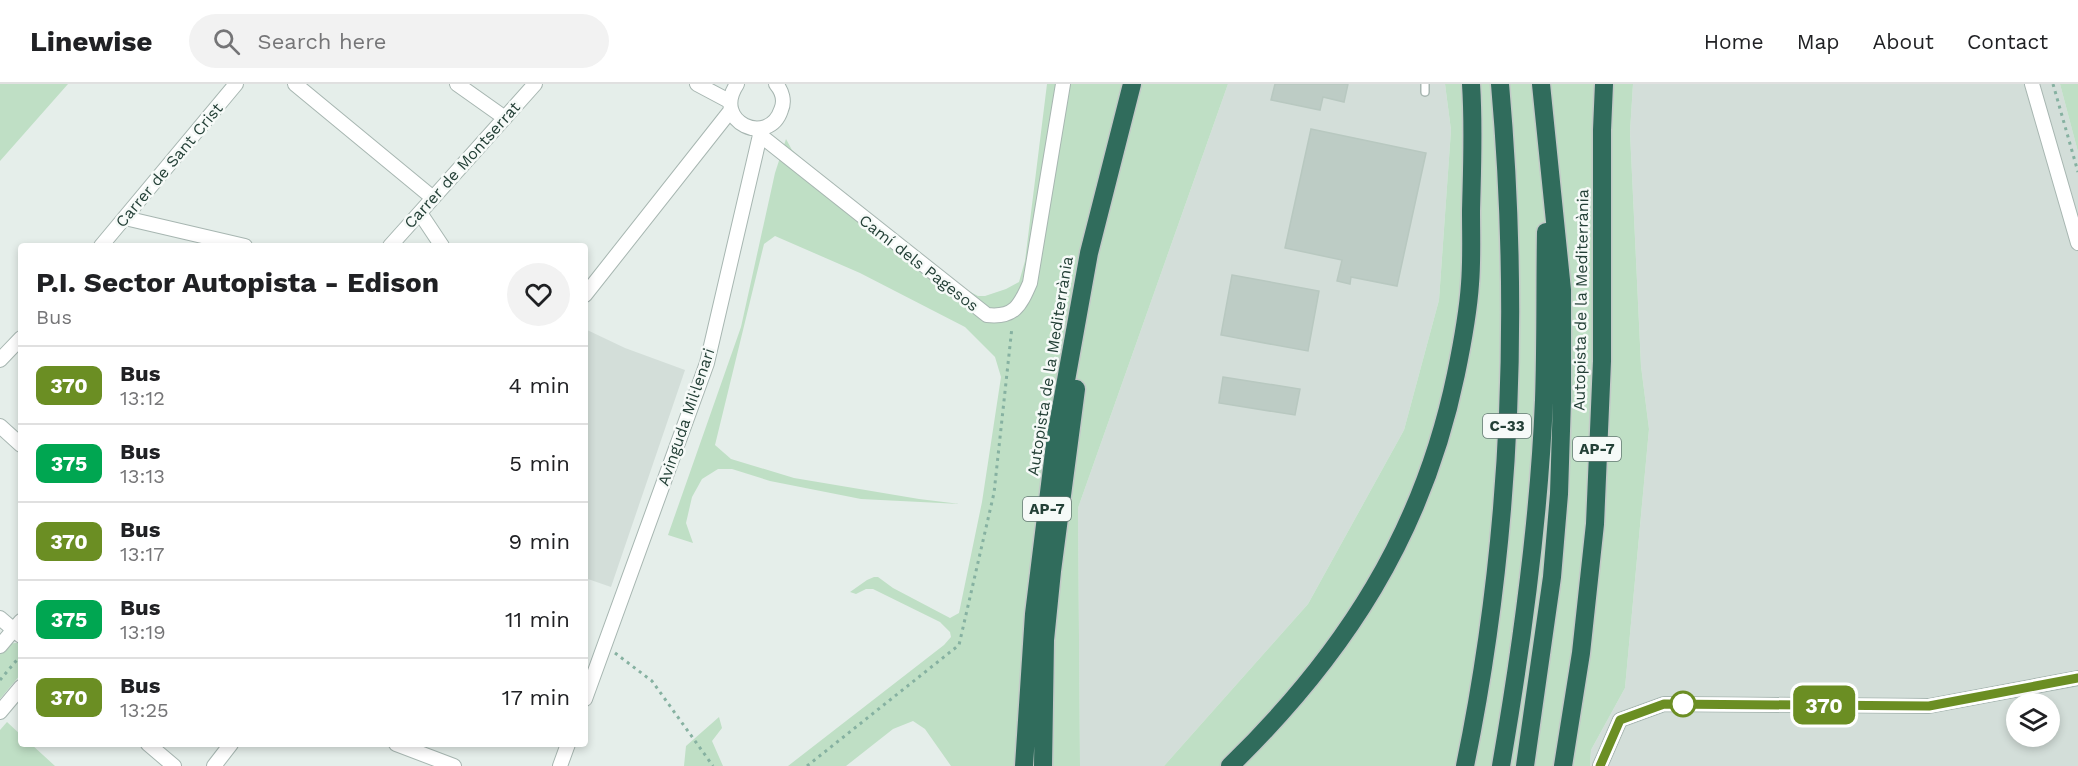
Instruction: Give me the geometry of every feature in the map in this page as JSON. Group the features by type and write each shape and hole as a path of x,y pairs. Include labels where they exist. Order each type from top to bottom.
{"highway":[{"name":"Autopista de la Mediterrània","path":"1024,766 1034,614 1056,436 1089,253 1131,84"},
{"path":"1230,766 1298,695 1358,614 1385,570 1427,480 1448,413 1462,343 1470,285 1474,130 1471,84"},
{"name":"C-33","path":"1465,766 1493,587 1509,390 1507,184 1500,84"},
{"name":"C-33","path":"1501,766 1517,672 1538,494 1544,400 1547,152 1540,84"},
{"name":"Autopista de la Mediterrània","path":"1563,766 1581,653 1595,524 1602,361 1604,84"},
{"path":"1525,766 1552,577 1559,482 1562,290 1547,152"},
{"path":"1043,766 1045,640 1074,411 1089,253"}],"street":[{"name":"Carrer de Sant Crist","path":"104,243 236,84"},
{"path":"295,84 433,198"},
{"path":"456,84 505,118"},
{"name":"Carrer de Montserrat","path":"393,243 535,84"},
{"name":"Camí dels Pagesos","path":"697,84 730,105 735,118 742,124 758,132 987,315 999,317 1011,313"},
{"path":"588,291 730,105 732,92 737,84"},
{"path":"758,132 774,122 780,115 783,97 776,84"},
{"path":"1011,313 1022,303 1030,283 1063,84"},
{"path":"2032,84 2078,243"},
{"name":"Avinguda Mil·lenari","path":"588,680 591,662 605,645 707,363 758,132"},
{"path":"420,213 440,243"},
{"path":"125,218 231,243"},
{"path":"0,360 18,341"},
{"path":"0,426 18,442"},
{"path":"0,618 18,629 0,646"},
{"path":"1600,766 1620,720 1664,704 1929,706 2078,678"},
{"path":"0,712 18,691"},
{"path":"152,747 174,766"},
{"path":"214,766 229,747"},
{"path":"404,747 454,766"},
{"path":"560,766 567,747"}],"path":[{"path":"2053,84 2078,172"},
{"path":"807,766 959,645 994,493 1012,334 1011,313"},
{"path":"605,645 652,681 714,766"},
{"path":"0,680 18,659"}],"shaded area":[{"path":"1228,84 1445,84 1451,130 1439,300 1404,430 1308,604 1164,766 1080,766 1078,508"},
{"path":"1633,84 2060,84 2078,152 2078,766 1590,766 1591,750 1625,688 1649,429 1641,366 1630,132"},
{"path":"588,330 625,348 685,370 611,587 588,579"}],"green space":[{"path":"0,84 68,84 0,161"},
{"path":"1047,84 1228,84 1078,508 1080,766 951,766 925,729 913,721 893,729 846,766 788,766 944,645 951,637 950,632 940,622 873,589 866,589 856,594 850,592 867,580 878,577 893,588 950,618 959,613 982,502 1001,377 995,357 965,327 860,273 775,236 764,244 715,445 731,459 794,478 960,504 861,499 770,481 732,469 718,469 702,479 692,497 686,523 693,543 668,535 741,327 775,173 786,139 792,150 869,216 959,286 978,296 985,296 1019,282 1025,261"},
{"path":"1445,84 1633,84 1630,132 1641,366 1649,429 1625,688 1591,750 1590,766 1164,766 1308,604 1404,430 1439,300 1451,130"},
{"path":"2060,84 2078,84 2078,152"},
{"path":"18,643 18,678 0,699 0,652 9,644"},
{"path":"719,717 722,728 712,741 723,766 684,766 686,746"},
{"path":"7,722 18,732 18,747 34,747 55,766 0,766 0,730"}],"building":[{"path":"1275,84 1348,84 1344,102 1323,97 1320,110 1271,100"},
{"path":"1311,129 1426,153 1397,286 1351,277 1350,284 1337,281 1342,260 1285,248"},
{"path":"1232,275 1319,291 1308,351 1221,335"},
{"path":"1223,377 1300,389 1295,415 1219,403"}],"bus line":[{"name":"370","path":"1600,766 1620,720 1664,704 1929,706 2078,678"}]}
